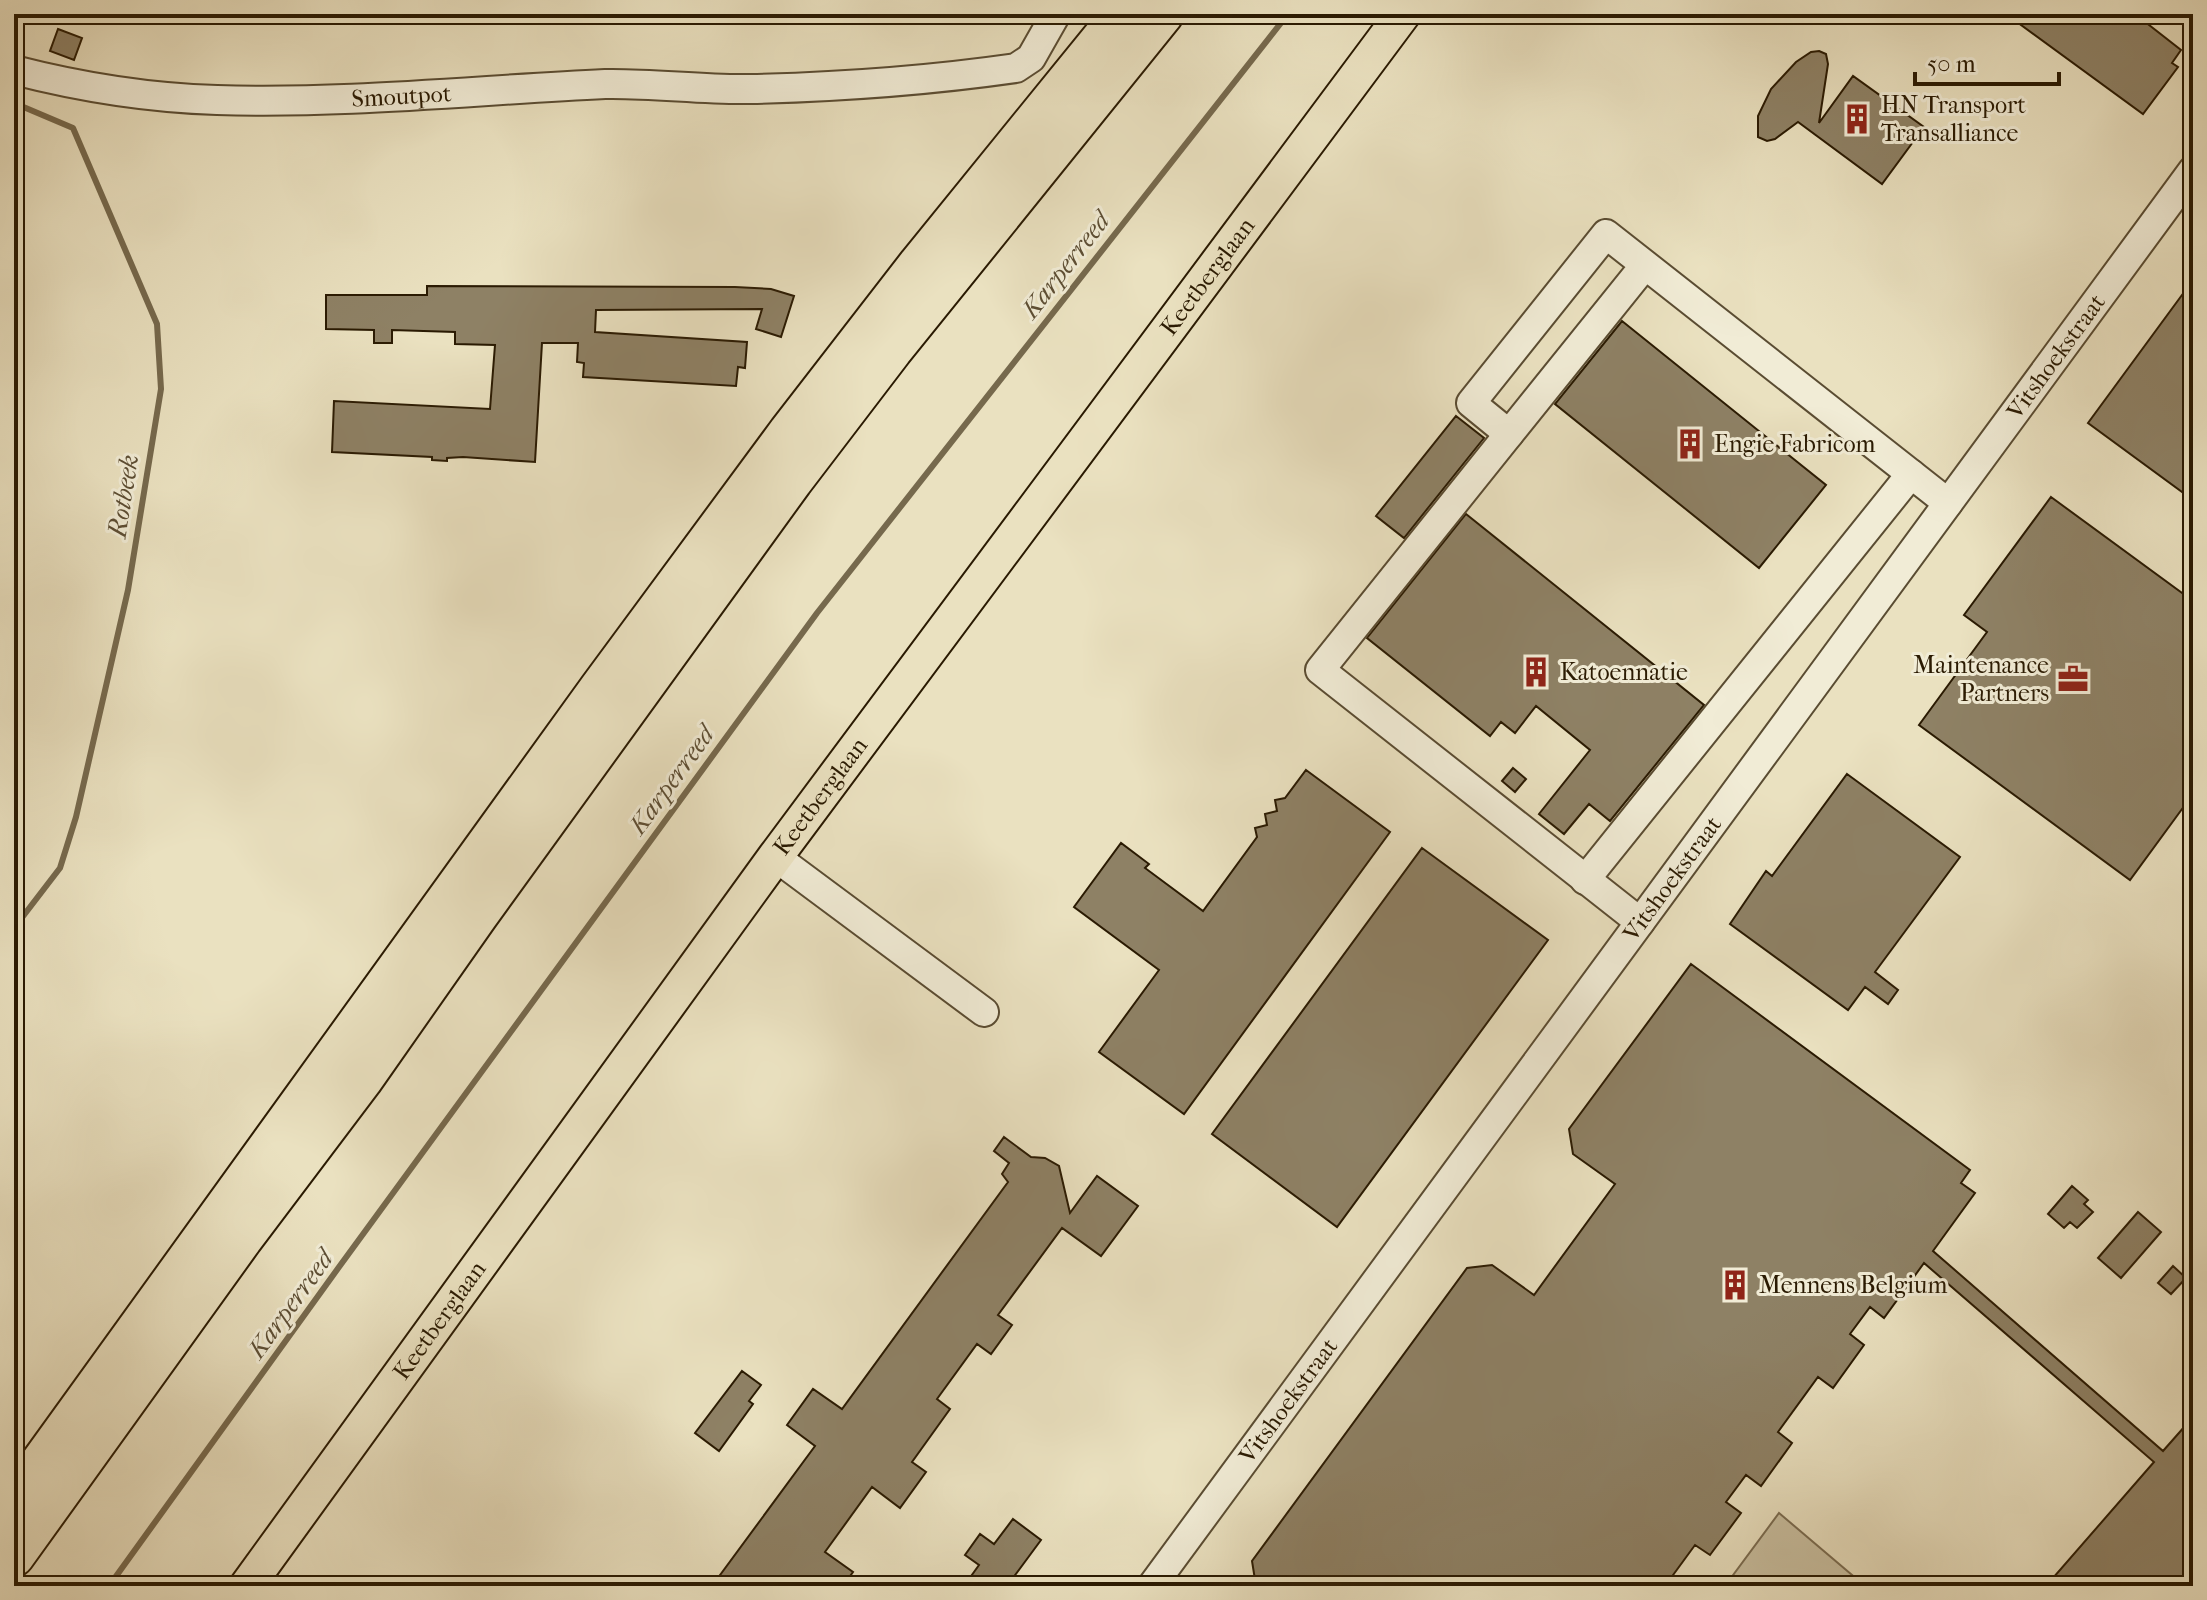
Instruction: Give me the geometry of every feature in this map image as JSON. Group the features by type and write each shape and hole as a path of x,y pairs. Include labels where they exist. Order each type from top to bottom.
{"highway":[{"path":"14,1500 600,688 789,432 919,264 1122,14"},
{"path":"14,1556 242,1239 362,1080 792,481 911,325 1163,14"}],"main road":[{"name":"Keetberglaan","path":"247,1586 766,870 1403,14"},
{"name":"Keetberglaan","path":"270,1586 789,867 1423,14"}],"street":[{"name":"Smoutpot","path":"14,70 124,92 218,100 330,98 610,84 747,89 792,87 1016,68 1031,58 1056,14"},
{"name":"Vitshoekstraat","path":"1152,1586 2193,170"},
{"path":"1509,434 1471,403 1606,234 1948,503"},
{"path":"1640,922 1320,670 1645,265"},
{"path":"1585,880 1911,474"},
{"path":"789,867 984,1012"}],"shaded area":[{"path":"1779,1513 1865,1586 1725,1586"}],"building":[{"path":"2006,14 2135,14 2181,50 2172,63 2178,67 2143,114"},
{"path":"58,29 82,38 74,60 50,51"},
{"name":"HN Transport Transalliance","path":"1811,52 1826,54 1828,64 1819,123 1853,76 1924,127 1882,184 1798,122 1775,139 1767,141 1758,137 1758,116 1771,89 1796,62"},
{"path":"2193,280 2193,500 2088,423"},
{"path":"427,286 735,287 771,289 794,296 781,337 756,329 762,309 596,310 595,332 747,342 745,368 738,367 736,386 583,377 584,363 577,362 578,343 542,343 535,462 463,457 447,458 447,461 432,460 432,457 332,452 334,401 490,409 495,345 455,344 455,332 392,330 392,343 374,343 374,330 326,329 326,295 427,295"},
{"name":"Engie Fabricom","path":"1622,321 1826,485 1759,568 1555,404"},
{"path":"1456,416 1484,438 1404,538 1376,516"},
{"name":"Maintenance Partners","path":"2051,497 2193,601 2193,794 2130,880 1919,725 1987,632 1964,615"},
{"name":"Katoennatie","path":"1466,514 1704,705 1610,821 1589,804 1564,834 1539,814 1590,750 1536,706 1515,733 1501,722 1490,736 1367,638"},
{"path":"1513,768 1526,779 1515,792 1502,781"},
{"path":"1306,770 1390,832 1184,1114 1099,1052 1159,970 1074,907 1121,843 1149,864 1145,868 1203,911 1257,837 1255,828 1267,825 1265,814 1277,811 1275,800 1285,798"},
{"path":"1847,774 1960,857 1875,972 1898,990 1888,1004 1865,987 1848,1010 1730,924 1766,871 1772,876"},
{"path":"1422,848 1548,940 1337,1227 1212,1134"},
{"name":"Mennens Belgium","path":"1691,964 1970,1170 1961,1183 1975,1193 1933,1251 2163,1451 2193,1417 2193,1586 2046,1586 2154,1462 1924,1263 1884,1318 1870,1307 1850,1334 1864,1345 1833,1388 1818,1377 1778,1432 1792,1443 1761,1486 1746,1475 1726,1502 1741,1513 1710,1555 1695,1545 1665,1586 1256,1586 1252,1561 1467,1268 1492,1265 1534,1295 1615,1184 1573,1154 1569,1129"},
{"path":"1004,1137 1031,1157 1045,1158 1059,1166 1070,1213 1097,1176 1138,1206 1101,1256 1062,1228 998,1315 1012,1325 991,1354 977,1344 937,1399 950,1409 912,1462 926,1472 900,1508 872,1487 825,1552 853,1572 843,1586 712,1586 815,1446 787,1425 813,1389 842,1409 1008,1182 1002,1174 1009,1163 994,1151"},
{"path":"2072,1186 2088,1200 2084,1204 2093,1212 2077,1228 2070,1222 2064,1228 2048,1214"},
{"path":"2138,1212 2161,1232 2121,1278 2098,1258"},
{"path":"2173,1266 2186,1278 2171,1294 2158,1283"},
{"path":"742,1371 761,1385 749,1401 753,1404 719,1451 695,1433"},
{"path":"1013,1519 1041,1540 1007,1586 964,1586 979,1565 965,1555 980,1534 994,1544"}],"waterway":[{"name":"Karperreed","path":"109,1586 817,613 1288,14"},
{"name":"Rotbeek","path":"14,103 73,128 157,324 161,389 128,590 76,817 60,868 14,928"}],"place":[{"name":"HN Transport Transalliance","path":"1857,119"},
{"name":"Engie Fabricom","path":"1690,444"},
{"name":"Katoennatie","path":"1536,672"},
{"name":"Maintenance Partners","path":"2073,679"},
{"name":"Mennens Belgium","path":"1735,1285"}]}
